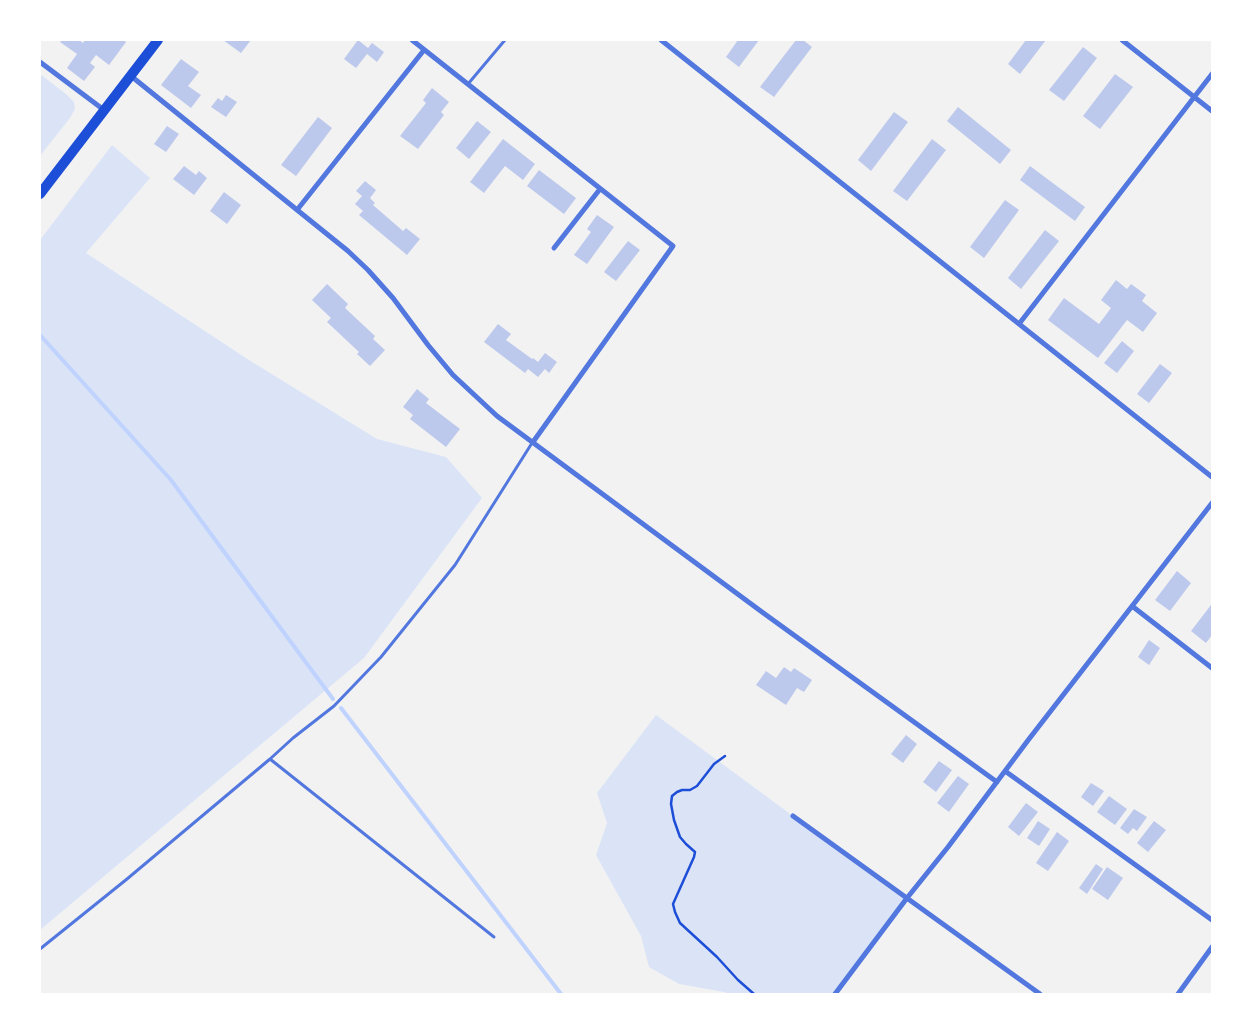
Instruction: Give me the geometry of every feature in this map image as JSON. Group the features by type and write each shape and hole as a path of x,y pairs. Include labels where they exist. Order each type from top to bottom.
{"main road":[{"path":"40,194 158,40"}],"street":[{"path":"412,40 673,246 533,442"},
{"path":"660,40 1212,477"},
{"path":"1122,40 1212,111"},
{"path":"297,210 424,50"},
{"path":"40,62 104,110"},
{"path":"1019,324 1212,74"},
{"path":"131,76 348,251 393,298 453,375 497,416 997,782"},
{"path":"554,248 600,190"},
{"path":"835,994 1212,503"},
{"path":"1132,606 1212,668"},
{"path":"1005,771 1212,920"},
{"path":"793,816 1040,994"},
{"path":"1178,994 1212,947"}],"lane":[{"path":"468,85 505,40"},
{"path":"40,949 334,706 387,650 455,564 533,442"},
{"path":"270,759 494,937"}],"path":[{"path":"724,756 714,764 696,786 690,790 677,792 672,796 671,804 674,820 680,837 695,852 674,904 675,912 680,923 754,994"}],"shaded area":[{"path":"40,74 74,102 75,109 40,156"},
{"path":"112,145 150,178 86,253 249,360 377,439 446,457 482,498 364,658 40,930 40,240"},
{"path":"656,715 907,898 834,994 731,994 679,984 649,967 641,936 596,855 607,823 597,793"}],"building":[{"path":"62,40 79,40 83,43 85,40 124,40 126,42 109,65 96,55 90,63 95,67 84,81 67,68 77,54 60,42"},
{"path":"223,40 251,40 241,53"},
{"path":"358,40 368,48 372,43 384,52 377,62 367,54 356,68 344,59"},
{"path":"738,40 759,40 739,67 726,57"},
{"path":"796,40 803,40 812,47 774,97 760,87"},
{"path":"1026,40 1046,40 1020,74 1008,64"},
{"path":"1083,47 1097,58 1064,101 1049,90"},
{"path":"181,59 199,72 188,86 201,95 191,108 161,85"},
{"path":"1115,74 1133,87 1100,129 1083,116"},
{"path":"432,88 449,102 441,112 444,115 418,149 400,136 426,103 423,100"},
{"path":"226,95 237,102 226,117 211,107 218,98 222,101"},
{"path":"958,107 1011,150 1000,164 947,121"},
{"path":"894,112 908,122 871,171 858,160"},
{"path":"318,117 332,128 296,176 281,165"},
{"path":"477,121 491,132 469,159 456,148"},
{"path":"167,126 179,134 166,152 154,144"},
{"path":"503,139 535,164 523,180 505,166 484,193 470,182"},
{"path":"932,139 946,150 907,201 893,191"},
{"path":"184,166 196,175 199,171 207,178 194,195 173,179"},
{"path":"1030,166 1085,207 1075,221 1020,180"},
{"path":"539,170 576,198 564,214 527,186"},
{"path":"365,181 376,190 370,198 375,203 373,205 403,231 406,228 420,239 407,255 359,215 363,211 355,204 362,196 356,191"},
{"path":"224,192 241,205 227,224 210,211"},
{"path":"1005,200 1019,210 984,258 970,247"},
{"path":"597,215 614,227 587,264 574,255 591,232 587,229"},
{"path":"1045,230 1059,241 1021,289 1008,278"},
{"path":"628,241 640,250 616,281 604,272"},
{"path":"1116,280 1127,289 1131,284 1146,295 1142,301 1157,313 1143,332 1127,320 1098,358 1048,320 1064,298 1099,324 1111,308 1101,300"},
{"path":"327,284 348,304 345,308 375,336 373,339 385,350 370,366 357,354 359,352 327,322 331,318 312,300"},
{"path":"498,324 511,334 506,340 532,359 538,362 545,353 557,362 549,373 545,369 538,377 528,369 525,373 484,342"},
{"path":"1122,341 1134,351 1117,373 1104,363"},
{"path":"1160,364 1172,373 1149,403 1137,394"},
{"path":"417,389 429,399 426,403 460,429 446,447 410,419 413,415 403,407"},
{"path":"1177,571 1191,583 1170,611 1155,600"},
{"path":"1211,605 1212,635 1206,643 1191,631"},
{"path":"1149,640 1160,648 1149,665 1138,657"},
{"path":"784,667 791,672 794,668 812,680 804,692 797,688 786,705 756,685 766,671 776,678"},
{"path":"906,735 917,744 903,763 891,754"},
{"path":"939,761 952,770 936,792 923,782"},
{"path":"958,776 969,784 949,812 937,803"},
{"path":"1091,783 1104,791 1093,806 1081,797"},
{"path":"1109,796 1127,809 1115,825 1097,812"},
{"path":"1026,803 1038,812 1019,836 1008,827"},
{"path":"1134,809 1147,817 1137,831 1133,828 1128,834 1120,828"},
{"path":"1038,821 1050,829 1039,846 1027,838"},
{"path":"1154,821 1166,830 1148,852 1137,843"},
{"path":"1057,832 1069,841 1048,871 1036,863"},
{"path":"1096,864 1103,869 1087,894 1079,888"},
{"path":"1107,867 1123,878 1108,900 1092,889"}],"waterway":[{"path":"40,335 171,480 333,699"},
{"path":"341,708 561,994"}]}
